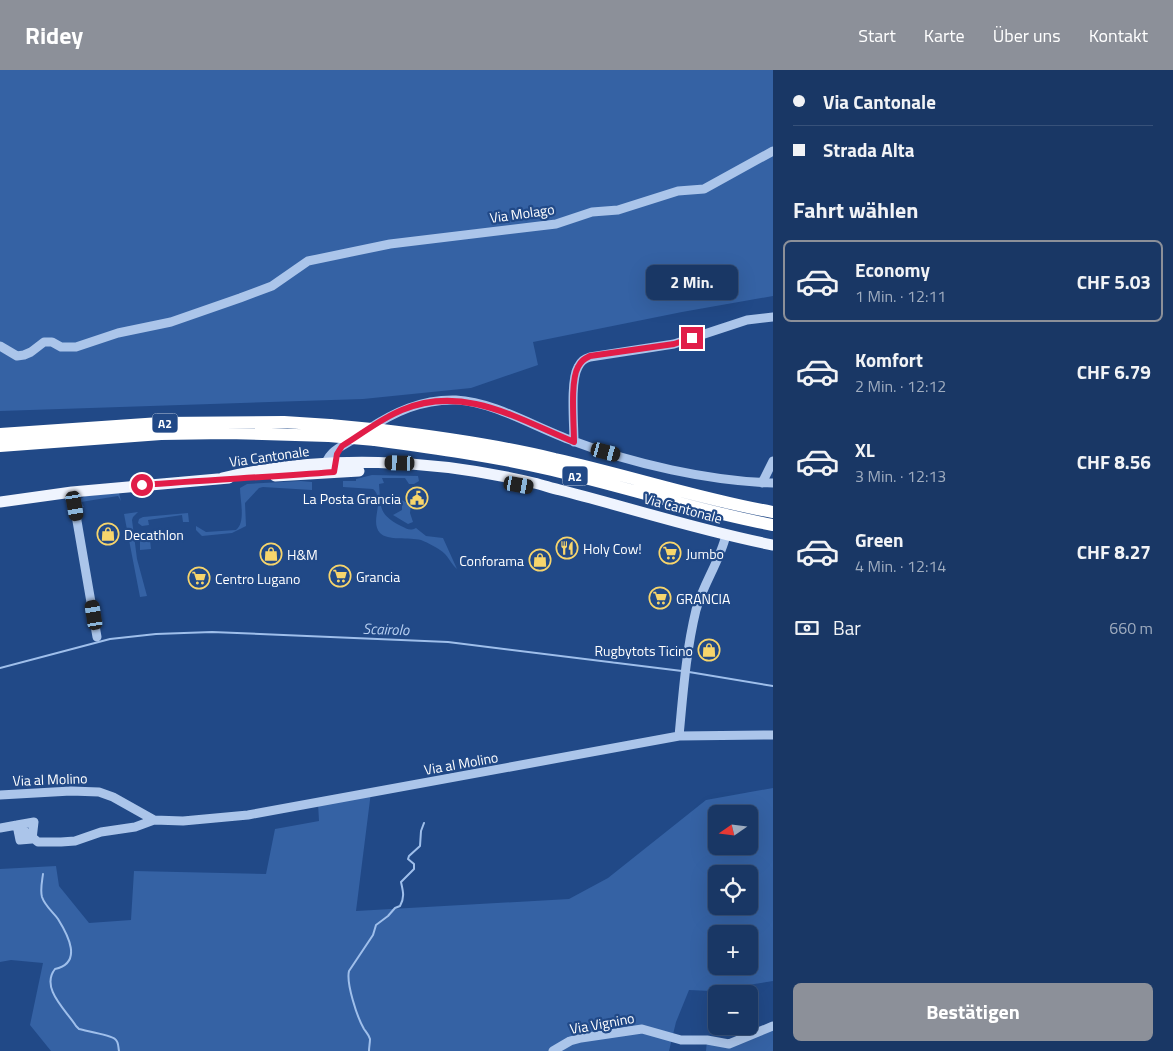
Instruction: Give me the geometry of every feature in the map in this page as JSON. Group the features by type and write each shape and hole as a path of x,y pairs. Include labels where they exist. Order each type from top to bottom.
{"highway":[{"name":"A2","path":"0,434 160,423 284,422 330,431"},
{"name":"A2","path":"0,446 161,434 330,431 454,439 554,458 697,496 773,512"},
{"name":"A2","path":"378,435 551,470 715,513 773,525"}],"main road":[{"name":"Via Cantonale","path":"0,502 72,492 222,478 252,471 416,464 452,467 535,483 726,535 773,545"}],"street":[{"name":"Via Molago","path":"0,346 17,356 31,352 44,342 52,342 61,347 76,347 118,333 171,322 272,286 308,261 390,244 556,224 592,212 618,210 678,192 704,189 773,151"},
{"path":"574,442 574,378 578,365 582,360 590,356 674,344 747,320 773,317"},
{"path":"330,468 342,446 386,418 404,409 447,400 465,401 485,406 574,442 638,461 688,473 773,483"},
{"path":"762,483 773,461"},
{"path":"72,492 98,636"},
{"path":"679,736 685,673 696,611 726,535"},
{"name":"Via al Molino","path":"0,828 17,825 35,839 74,841 101,832 135,827 154,820 183,821 248,816 679,736 773,735"},
{"name":"Via al Molino","path":"0,795 71,791 99,792 154,820"},
{"name":"Via Vignino","path":"553,1051 570,1041 581,1038 642,1029 681,1040 707,1040 729,1044 773,1026"}],"shaded area":[{"path":"0,70 773,70 773,296 533,342 538,365 471,388 363,399 0,411"},
{"path":"372,475 418,476 419,481 414,484 409,484 405,478 382,478 384,483 379,484 382,510 388,518 405,528 416,528 426,536 443,538 457,569 443,552 421,540 388,537 380,533 376,523 378,499 373,489 343,487 343,481 356,481 356,479"},
{"path":"312,482 312,490 259,488 245,503 246,526 232,533 202,536 196,530 196,526 206,532 236,530 242,516 240,488 247,484"},
{"path":"119,493 121,501 118,496 81,502 84,507 80,510 79,500 85,496"},
{"path":"402,500 411,505 410,513 413,522 408,524 393,515 402,510"},
{"path":"138,512 132,520 137,559 147,596 140,597 124,514"},
{"path":"188,513 189,522 183,522 182,515 148,520 149,525 142,526 138,523 139,519 143,517"},
{"path":"149,531 151,549 140,550 140,533"},
{"path":"773,788 773,981 748,985 708,985 708,991 689,990 676,1022 669,1051 51,1051 30,1025 43,963 11,960 0,962 0,869 56,866 59,886 89,923 131,920 134,871 266,874 275,829 319,821 318,803 371,792 356,911 569,899 608,878 706,800"},
{"path":"773,1026 773,1051 706,1051 707,1040 729,1044 751,1035 758,1035 758,1032"}],"waterway":[{"name":"Scairolo","path":"0,668 110,639 156,634 212,632 448,642 682,671"},
{"name":"Scairolo","path":"689,672 773,686"},
{"path":"369,1051 370,1039 355,1009 349,983 349,971 373,935 376,925 402,903 403,891 401,882 414,869 414,864 408,859 420,846 421,831 424,823"},
{"path":"43,874 42,897 62,925 71,948 69,961 64,966 55,969 51,976 52,991 79,1029 115,1039 119,1051"}],"place":[{"name":"La Posta Grancia","path":"417,498"},
{"name":"Decathlon","path":"108,534"},
{"name":"Holy Cow!","path":"567,548"},
{"name":"Jumbo","path":"670,553"},
{"name":"H&M","path":"271,554"},
{"name":"Conforama","path":"540,560"},
{"name":"Grancia","path":"340,576"},
{"name":"Centro Lugano","path":"199,578"},
{"name":"GRANCIA","path":"660,598"},
{"name":"Rugbytots Ticino","path":"709,650"}],"route":[{"path":"142,485 222,478 334,472 337,454 342,446 379,422 404,409 447,400 465,401 485,406 574,442 574,378 578,365 582,360 590,356 640,350 674,344 692,338"}]}
